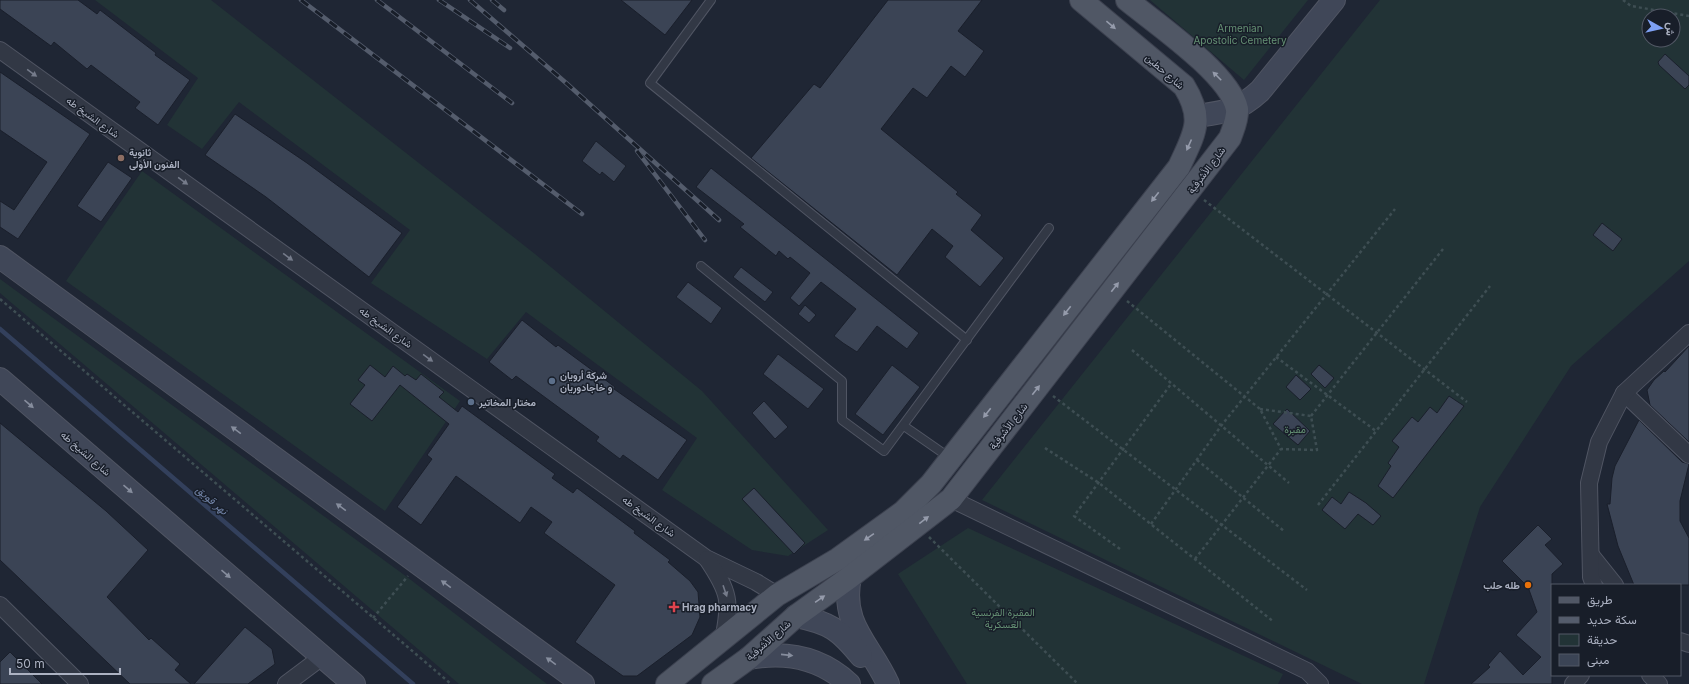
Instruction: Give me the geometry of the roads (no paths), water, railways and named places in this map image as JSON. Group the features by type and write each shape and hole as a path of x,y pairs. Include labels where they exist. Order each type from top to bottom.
{"main road":[{"name":"شارع حطين","path":"951,458 1180,167 1194,134 1197,116 1192,98 1184,86 1081,0"},
{"path":"1127,0 1194,55 1219,78 1229,90 1236,109"},
{"path":"1197,116 1236,109 1248,102 1260,91 1334,0"},
{"name":"شارع الأشرفية","path":"713,684 749,658 796,616 850,577 951,499 1230,138 1236,121 1236,109"},
{"path":"0,257 582,684"},
{"name":"شارع الشيخ طه","path":"0,379 354,684"},
{"path":"667,684 777,595 838,559 903,512 931,484 951,458"},
{"path":"850,577 847,593 848,607 852,622 888,684"},
{"path":"777,595 796,616 825,623 837,630 861,656 879,684"},
{"path":"749,658 768,654 787,655 806,659 824,666 849,684"}],"street":[{"name":"شارع الشيخ طه","path":"0,50 706,558 756,582 777,595"},
{"path":"1594,584 1591,577 1589,484 1599,442 1624,394 1689,333"},
{"path":"1624,394 1688,452"},
{"path":"951,499 1307,671 1320,684"},
{"path":"1591,555 1614,584"},
{"path":"706,558 721,578 727,597 729,613 723,640"},
{"path":"0,605 80,684"},
{"path":"286,684 322,657"},
{"path":"1573,684 1580,676"},
{"path":"1651,676 1659,684"}],"lane":[{"path":"711,0 650,83 968,340"},
{"path":"701,266 842,381 842,420 884,451 968,340 1049,228"},
{"path":"904,426 951,458"}],"waterway":[{"name":"نهر قويق","path":"0,329 413,684"}],"railway":[{"path":"301,0 582,214"},
{"path":"377,0 512,103"},
{"path":"439,0 510,48"},
{"path":"470,0 565,82 719,220"},
{"path":"492,0 504,10"},
{"path":"637,151 705,240"}],"place":[{"name":"ثانوية الفنون الأولى","path":"121,158"},
{"name":"شركة أرويان و خاجادوريان","path":"552,381"},
{"name":"مختار المخاتير","path":"471,402"},
{"name":"طله حلب","path":"1528,585"},
{"name":"Hrag pharmacy","path":"674,607"}],"park label":[{"name":"Armenian Apostolic Cemetery","path":"1240,34"},
{"name":"مقبرة","path":"1295,429"},
{"name":"المقبرة الفرنسية العسكرية","path":"1003,618"}]}
